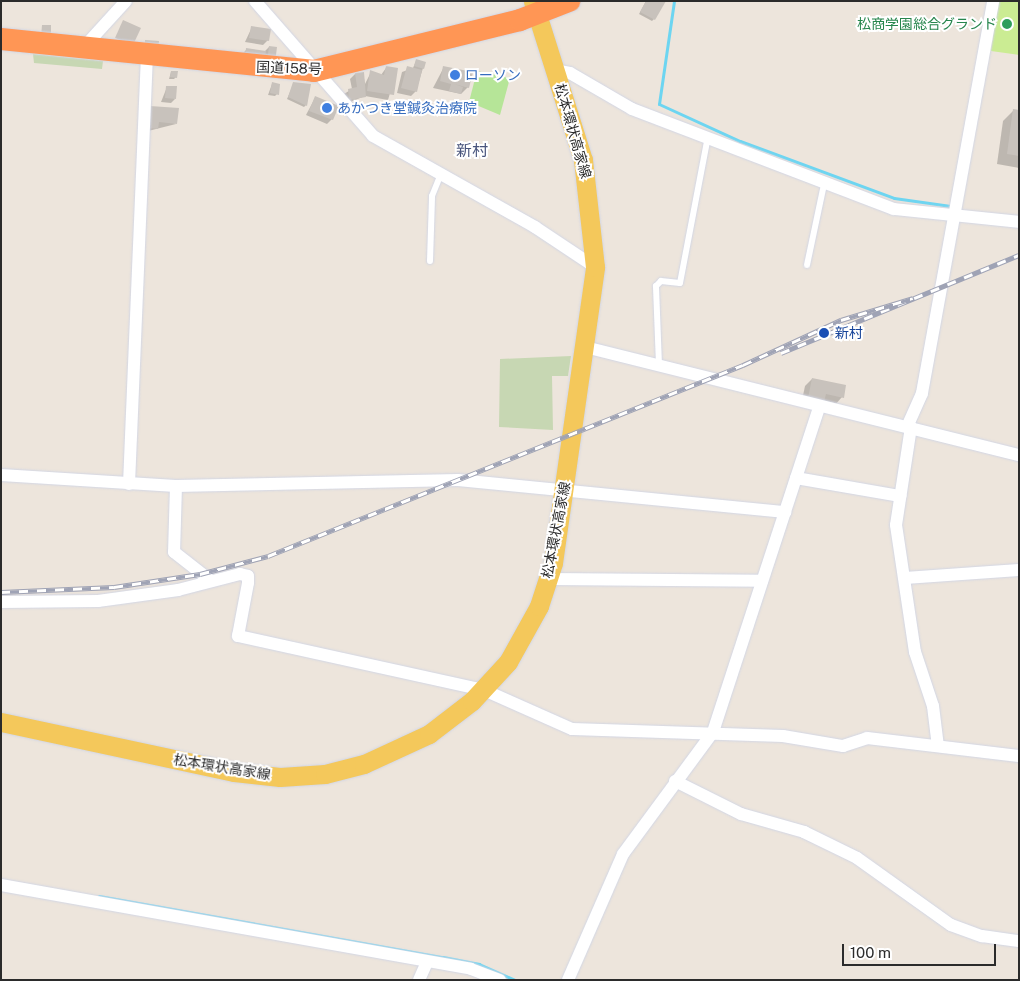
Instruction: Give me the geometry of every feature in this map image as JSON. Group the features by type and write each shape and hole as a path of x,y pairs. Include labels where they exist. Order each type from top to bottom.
{"highway":[{"name":"国道158号","path":"1,40 314,71 535,8 569,1"}],"main road":[{"name":"松本環状高家線","path":"1,722 234,772 301,776 357,766 412,744 449,722 484,690 517,648 548,579 564,490 595,267 589,187 535,8"}],"street":[{"path":"84,47 126,1"},
{"path":"255,1 314,71 373,136 440,176 535,227 595,267"},
{"path":"938,744 933,706 915,652 896,525 909,427 922,393 957,214 993,1"},
{"path":"129,484 147,54"},
{"path":"555,70 570,73 632,109 708,136 824,184 894,209 957,214 1019,222"},
{"path":"585,347 819,408 909,427 1019,455"},
{"path":"568,980 622,854 712,732 819,408"},
{"path":"1,475 176,486 449,480 785,512"},
{"path":"796,478 900,496"},
{"path":"176,486 174,552 211,582"},
{"path":"905,578 1019,570"},
{"path":"1,602 98,601 211,582 240,574 248,576 238,636 484,690 572,729 712,732 783,736 842,746 867,738 938,744 1019,756"},
{"path":"548,579 762,581"},
{"path":"675,781 741,814 804,832 857,858 951,925 982,936 1019,941"},
{"path":"1,885 427,962 500,980"},
{"path":"419,980 427,962"}],"lane":[{"path":"659,365 656,286 661,281 680,283 708,136"},
{"path":"430,261 432,196 440,176"},
{"path":"807,265 824,184"}],"green space":[{"name":"松商学園総合グランド","path":"998,1 1019,1 1019,55 991,51"},
{"path":"33,54 103,61 102,69 34,63"},
{"path":"477,71 510,78 500,115 469,102"},
{"path":"571,356 568,376 552,376 553,430 499,427 500,359"}],"building":[{"path":"646,1 666,1 655,20 640,12"},
{"path":"123,20 141,28 133,45 115,38"},
{"path":"42,25 51,25 51,37 41,37"},
{"path":"251,26 271,29 269,41 249,38"},
{"path":"145,40 159,41 158,50 145,48"},
{"path":"269,46 277,47 275,63 267,62"},
{"path":"246,48 266,51 264,63 245,59"},
{"path":"416,59 426,62 424,69 414,66"},
{"path":"386,66 398,68 394,95 367,91 370,70 384,75"},
{"path":"407,66 422,70 417,92 401,88"},
{"path":"443,66 473,72 469,88 454,84 463,87 461,94 449,91 451,84 440,81"},
{"path":"171,71 178,71 177,78 170,77"},
{"path":"364,72 366,97 349,100 348,89 357,87 355,73"},
{"path":"272,82 280,84 279,95 270,93"},
{"path":"293,82 311,84 307,106 288,97"},
{"path":"166,86 177,86 176,99 165,98"},
{"path":"315,96 339,106 333,120 309,111"},
{"path":"150,106 179,108 177,124 159,122 158,129 148,128"},
{"path":"1013,109 1019,110 1019,156 1007,154"},
{"path":"812,378 846,385 844,398 826,394 824,402 808,398"}],"waterway":[{"path":"674,1 659,104 740,141 894,198 950,206"},
{"path":"99,896 479,964 515,980"}],"railway":[{"path":"781,353 1019,255"},
{"path":"1,592 114,587 200,574 268,556 743,365 841,320 913,298"}],"place":[{"name":"松商学園総合グランド","path":"1007,24"},
{"name":"ローソン","path":"455,75"},
{"name":"あかつき堂鍼灸治療院","path":"327,108"},
{"name":"新村","path":"824,333"}],"district":[{"name":"新村","path":"472,151"}]}
